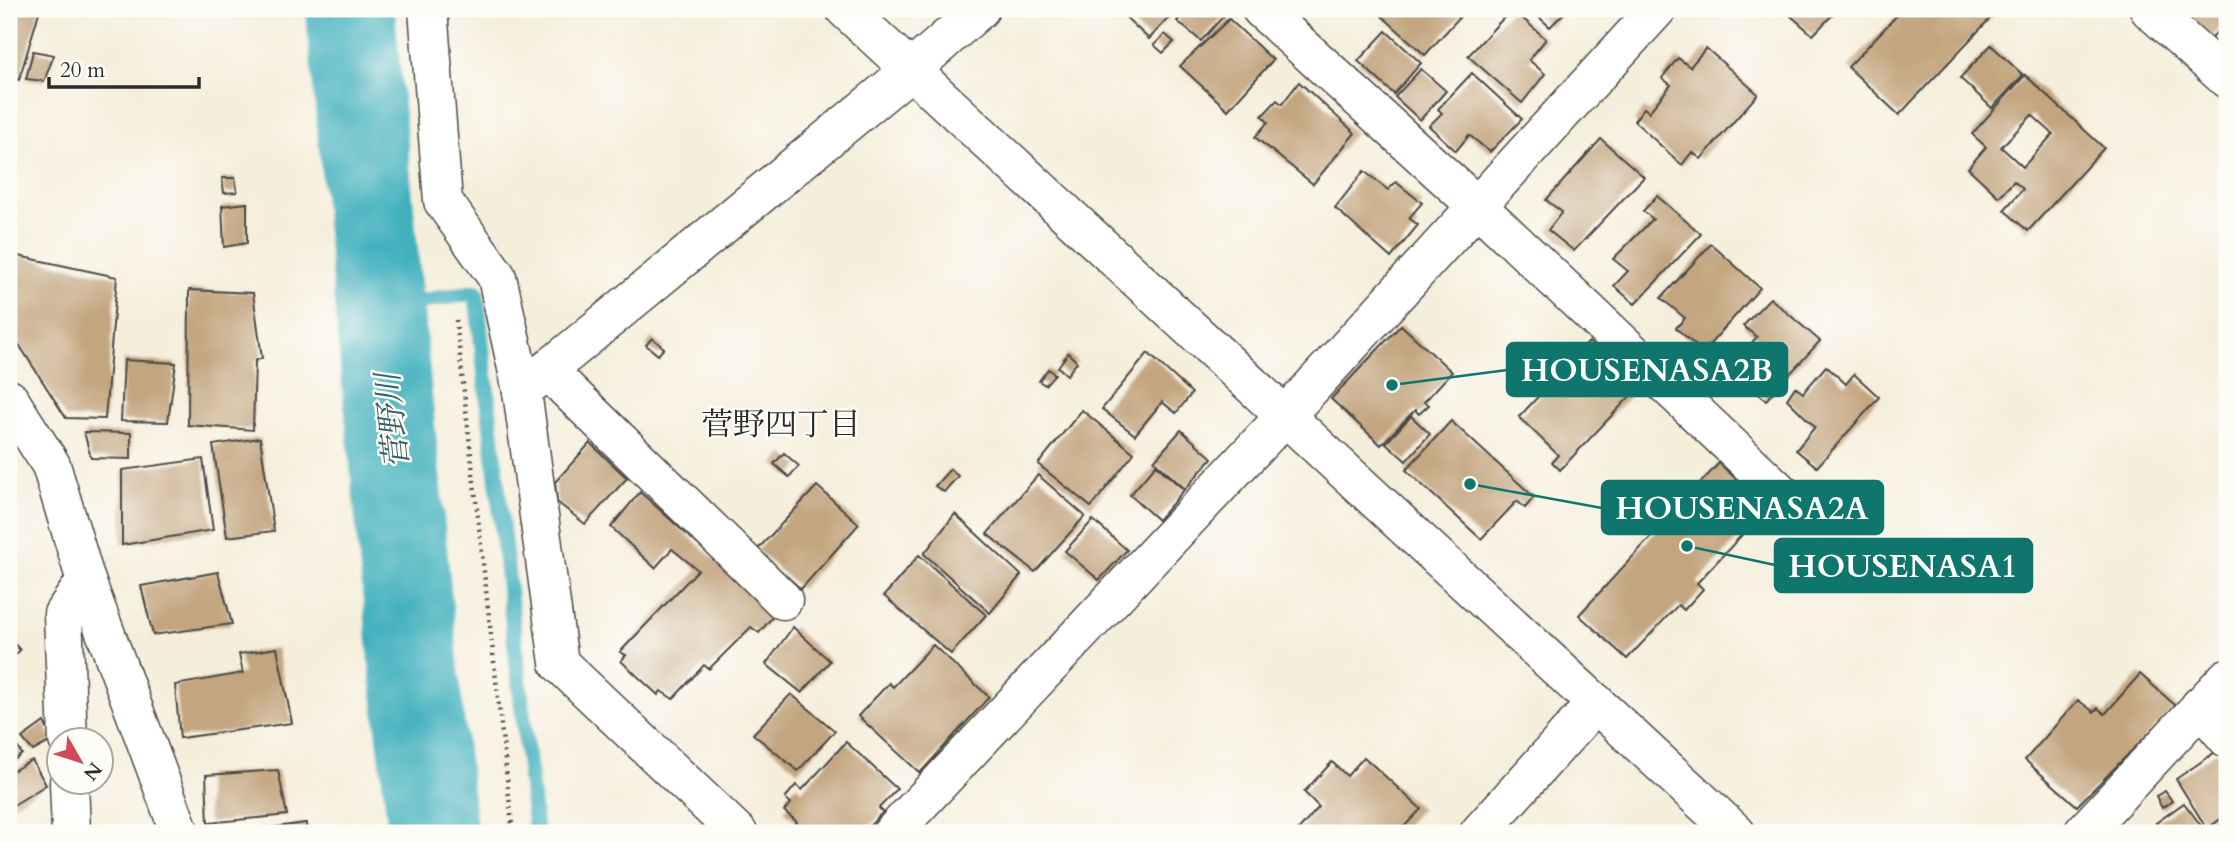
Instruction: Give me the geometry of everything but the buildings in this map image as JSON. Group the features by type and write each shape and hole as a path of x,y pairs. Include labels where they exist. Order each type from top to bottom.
{"street":[{"path":"428,9 443,201 497,277 534,381 559,663 738,833"},
{"path":"845,9 1736,833"},
{"path":"534,381 911,70 979,9"},
{"path":"1261,9 1477,206 1783,495"},
{"path":"892,833 1286,415 1657,9"},
{"path":"2149,9 2225,72"},
{"path":"534,381 783,600"},
{"path":"9,400 51,464 86,581 180,833"},
{"path":"67,726 63,614 86,581"},
{"path":"2083,833 2227,678"},
{"path":"1479,833 1596,704"},
{"path":"2200,706 2227,738"},
{"path":"70,796 71,833"}],"path":[{"path":"457,330 513,833"}],"waterway":[{"name":"菅野川","path":"350,9 417,697 433,833"},
{"path":"378,309 476,292 536,833"}],"place":[{"name":"HOUSENASA2B","path":"1392,385"},
{"name":"HOUSENASA2A","path":"1470,484"},
{"name":"HOUSENASA1","path":"1687,546"}],"district":[{"name":"菅野四丁目","path":"781,424"}]}
